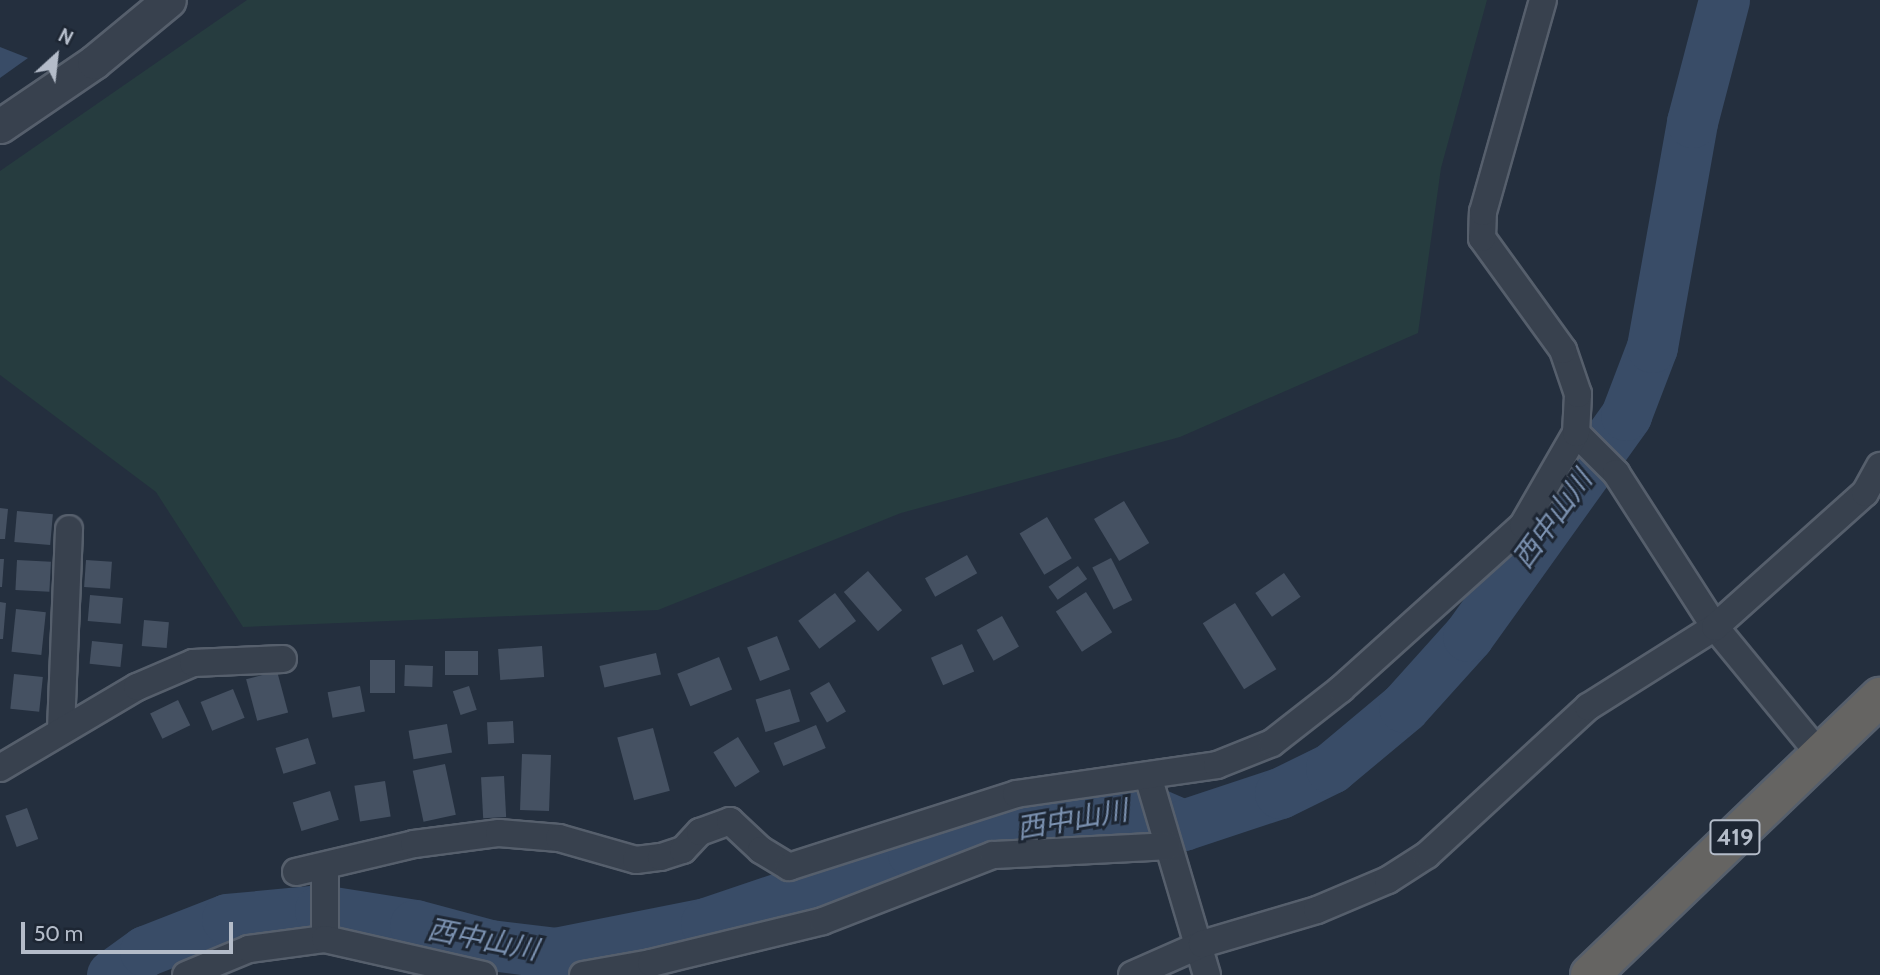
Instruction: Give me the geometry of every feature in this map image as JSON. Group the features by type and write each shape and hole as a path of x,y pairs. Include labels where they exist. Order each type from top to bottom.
{"highway":[{"name":"419","path":"1590,975 1880,697"}],"street":[{"path":"0,126 94,62 169,0"},
{"path":"296,872 325,873 414,844 499,833 559,838 636,860 661,858 683,850 700,832 730,821 761,850 789,867 1016,794 1148,776 1241,757 1272,743 1341,689 1523,525 1581,438 1578,394 1563,349 1482,238 1483,212 1543,0"},
{"path":"1581,438 1616,473 1715,627 1820,755"},
{"path":"1132,975 1202,944 1317,910 1388,880 1427,855 1588,707 1715,627 1865,493 1880,466"},
{"path":"61,729 69,529"},
{"path":"0,768 61,729 137,687 193,663 283,659"},
{"path":"1148,776 1202,944 1208,975"},
{"path":"583,975 651,964 823,920 993,855 1122,845 1167,838"},
{"path":"325,873 325,933"},
{"path":"186,975 249,949 325,933 483,975"}],"green space":[{"path":"247,0 1487,0 1441,168 1418,333 1180,437 901,513 658,610 243,627 156,492 0,375 0,171"}],"water":[{"path":"0,47 28,58 0,78"}],"building":[{"path":"1124,501 1149,543 1119,561 1094,519"},
{"path":"0,508 8,509 5,539 0,539"},
{"path":"17,511 53,514 50,545 14,542"},
{"path":"1047,517 1072,558 1044,575 1020,533"},
{"path":"967,555 977,573 935,597 925,578"},
{"path":"1111,558 1132,600 1114,609 1092,568"},
{"path":"0,559 4,559 2,587 0,587"},
{"path":"17,560 51,562 49,592 15,590"},
{"path":"86,560 112,562 110,589 84,587"},
{"path":"1078,566 1087,579 1058,600 1049,587"},
{"path":"868,571 902,610 878,631 844,592"},
{"path":"1284,573 1301,597 1272,617 1255,593"},
{"path":"1086,592 1112,632 1082,652 1056,612"},
{"path":"835,593 856,621 819,649 798,621"},
{"path":"90,595 123,598 121,624 88,621"},
{"path":"0,602 6,603 3,639 0,639"},
{"path":"1235,603 1276,669 1244,689 1203,623"},
{"path":"16,609 46,612 41,655 12,652"},
{"path":"1002,616 1019,647 994,661 977,630"},
{"path":"144,620 169,622 167,648 142,646"},
{"path":"777,636 790,670 760,681 747,647"},
{"path":"92,641 123,644 120,667 90,664"},
{"path":"962,644 974,671 943,685 931,658"},
{"path":"542,646 544,677 500,680 498,649"},
{"path":"445,651 478,651 478,675 445,675"},
{"path":"656,653 661,674 604,687 599,666"},
{"path":"719,657 732,689 690,706 677,674"},
{"path":"370,660 395,660 395,693 370,693"},
{"path":"405,665 433,666 432,687 404,686"},
{"path":"277,671 288,713 257,721 246,679"},
{"path":"14,674 43,677 39,712 10,709"},
{"path":"829,682 846,711 827,722 810,693"},
{"path":"360,686 365,712 333,718 328,692"},
{"path":"469,686 477,710 461,715 453,691"},
{"path":"233,689 245,718 212,731 201,702"},
{"path":"790,689 800,722 766,732 756,700"},
{"path":"178,700 190,725 162,739 150,714"},
{"path":"513,721 514,743 488,744 487,722"},
{"path":"447,724 452,753 414,759 409,731"},
{"path":"816,725 826,748 783,766 774,743"},
{"path":"653,728 670,791 634,800 617,738"},
{"path":"738,737 760,772 735,787 713,752"},
{"path":"308,738 316,764 283,774 275,748"},
{"path":"522,754 551,755 549,811 520,810"},
{"path":"445,764 456,815 424,822 413,771"},
{"path":"504,776 506,817 483,818 481,777"},
{"path":"385,781 391,817 360,821 354,786"},
{"path":"330,791 339,820 301,831 293,802"},
{"path":"27,808 38,839 17,847 5,816"}],"waterway":[{"name":"西中山川","path":"112,975 145,951 227,919 320,910 415,925 490,945 555,953 706,923 913,853 1071,815 1141,807 1183,825 1280,793 1331,768 1404,707 1468,636 1626,415 1652,347 1692,122 1724,0"}]}
